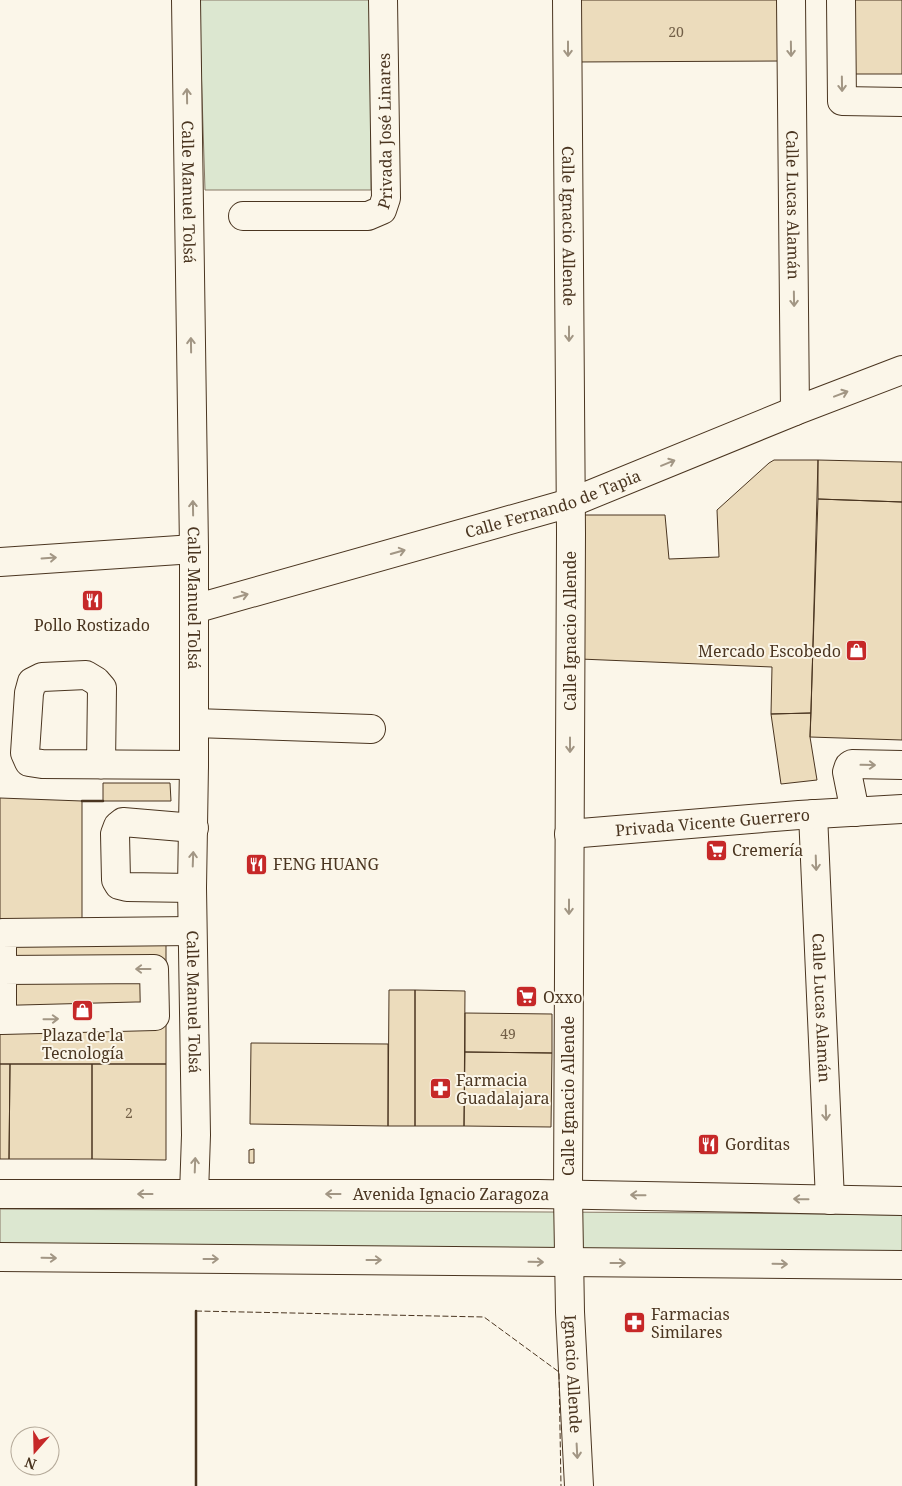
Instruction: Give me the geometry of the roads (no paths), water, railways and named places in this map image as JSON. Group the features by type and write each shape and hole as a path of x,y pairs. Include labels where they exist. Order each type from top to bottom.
{"street":[{"name":"Calle Manuel Tolsá","path":"186,0 194,549 194,828 192,888 196,1135 194,1194"},
{"name":"Privada José Linares","path":"244,216 368,216 382,210 386,198 383,0"},
{"name":"Calle Ignacio Allende","path":"567,0 570,503 569,1262"},
{"name":"Calle Lucas Alamán","path":"791,0 795,411"},
{"path":"841,0 842,101 902,102"},
{"name":"Calle Fernando de Tapia","path":"194,609 570,503 795,411 902,370"},
{"path":"0,562 194,549"},
{"path":"194,723 371,729"},
{"path":"855,812 848,772 849,766 852,764 902,765"},
{"path":"101,765 194,765"},
{"name":"Privada Vicente Guerrero","path":"569,834 813,814 902,809"},
{"name":"Calle Lucas Alamán","path":"813,814 830,1200"},
{"path":"192,888 127,887 119,885 116,880 115,834 118,826 123,822 194,828"},
{"path":"2,970 154,969 155,1016 2,1020 2,970 2,933 192,931"},
{"name":"Avenida Ignacio Zaragoza","path":"0,1194 610,1195 902,1201"},
{"path":"0,1257 902,1265"},
{"name":"Ignacio Allende","path":"569,1262 579,1486"}],"place":[{"name":"Pollo Rostizado","path":"92,601"},
{"name":"Mercado Escobedo","path":"857,651"},
{"name":"Cremería","path":"716,850"},
{"name":"FENG HUANG","path":"257,864"},
{"name":"Oxxo","path":"527,997"},
{"name":"Plaza de la Tecnología","path":"83,1011"},
{"name":"Farmacia Guadalajara","path":"440,1089"},
{"name":"Gorditas","path":"709,1144"},
{"name":"Farmacias Similares","path":"635,1323"}]}
